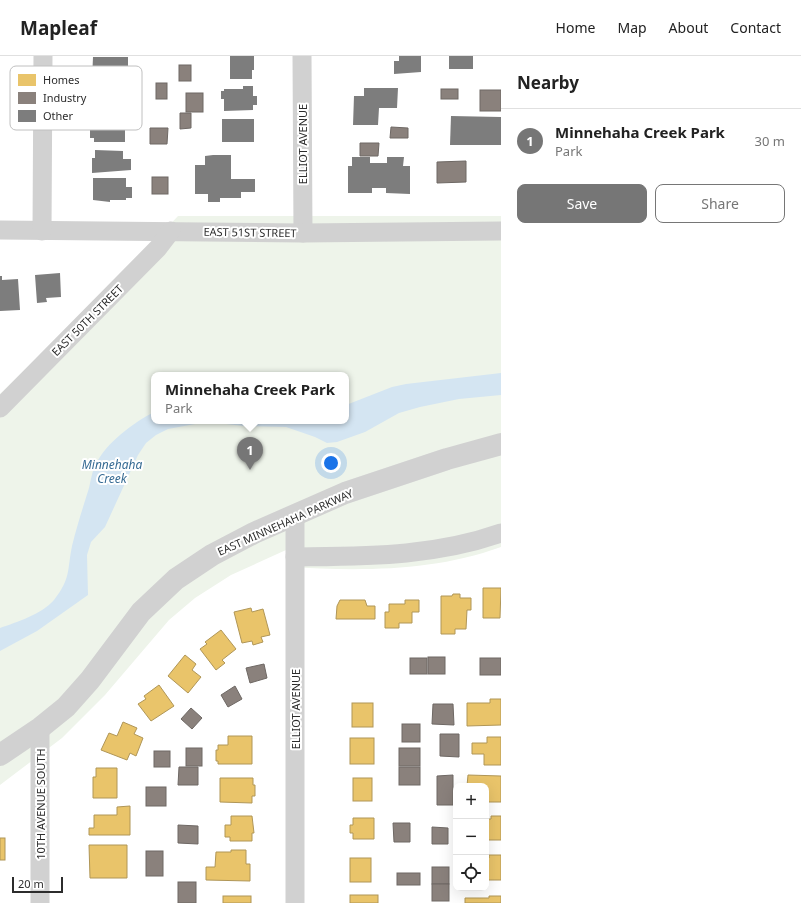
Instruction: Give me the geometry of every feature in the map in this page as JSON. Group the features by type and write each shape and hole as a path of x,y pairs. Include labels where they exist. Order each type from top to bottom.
{"street":[{"path":"43,56 43,66"},
{"name":"ELLIOT AVENUE","path":"302,56 303,233"},
{"path":"42,231 43,130"},
{"name":"EAST 51ST STREET","path":"0,230 171,230 303,233 501,231"},
{"name":"EAST 50TH STREET","path":"0,408 158,248 171,230"},
{"name":"EAST MINNEHAHA PARKWAY","path":"0,755 40,728 71,702 90,680 141,612 176,579 212,555 295,515 352,491 447,459 501,444"},
{"name":"ELLIOT AVENUE","path":"295,515 295,903"},
{"path":"295,557 400,555 451,548 501,533"},
{"name":"10TH AVENUE SOUTH","path":"40,728 40,903"}],"shaded area":[{"path":"178,216 501,216 501,547 449,561 395,568 368,569 287,567 286,550 231,575 195,598 169,620 105,695 62,738 0,785 0,394 132,265"}],"water":[{"name":"Minnehaha Creek","path":"501,373 501,395 459,399 399,413 365,432 337,442 327,443 315,437 286,427 226,424 349,424 349,404 392,387"},
{"name":"Minnehaha Creek","path":"151,414 151,424 195,424 168,429 156,435 146,443 138,455 105,527 91,542 87,555 88,595 37,631 0,651 0,628 29,617 49,605 63,586 68,574 72,546 95,467 101,456 113,441 137,422"}],"building: Homes":[{"path":"483,588 501,588 500,618 483,618"},
{"path":"453,594 460,594 460,598 471,598 471,610 467,610 466,629 455,629 455,634 441,634 441,596 452,596"},
{"path":"340,600 365,600 367,606 375,606 375,619 336,619 337,606"},
{"path":"405,600 419,600 419,612 412,612 412,623 399,623 399,628 385,628 385,612 389,612 389,604 405,604"},
{"path":"251,608 252,612 263,609 270,635 261,637 263,642 253,645 252,641 242,643 234,612"},
{"path":"221,630 236,649 222,660 225,663 216,670 200,649 207,644 205,642"},
{"path":"185,655 196,664 192,670 201,677 188,693 168,676"},
{"path":"159,685 174,706 151,721 138,704 146,699 144,696"},
{"path":"490,699 501,699 501,725 467,726 467,703 490,703"},
{"path":"352,703 373,703 373,727 352,727"},
{"path":"123,722 137,728 134,734 143,738 136,756 130,753 127,760 101,750 109,733 117,736"},
{"path":"228,736 252,736 252,764 218,764 218,761 216,761 216,750 218,750 218,745 228,745"},
{"path":"487,737 501,737 501,765 484,765 484,754 472,754 472,743 487,743"},
{"path":"350,738 374,738 374,764 350,764"},
{"path":"96,768 117,768 117,798 93,798 93,777 96,777"},
{"path":"468,775 501,776 501,802 489,802 489,783 467,783"},
{"path":"220,778 253,778 253,785 255,785 255,796 252,796 252,803 220,802"},
{"path":"353,778 372,778 372,801 353,801"},
{"path":"130,806 130,835 89,835 89,828 94,828 94,815 117,815 117,807"},
{"path":"231,816 252,816 254,833 252,833 252,841 230,841 230,837 225,837 225,825 231,825"},
{"path":"491,816 501,816 501,840 489,840 489,819 491,819"},
{"path":"353,818 374,818 374,839 353,839 353,833 350,833 350,825 353,825"},
{"path":"0,838 5,838 5,860 0,860"},
{"path":"89,845 127,845 127,878 90,878"},
{"path":"231,850 246,850 246,864 250,864 250,881 206,880 206,867 215,867 216,852 231,852"},
{"path":"489,855 501,855 501,880 489,880"},
{"path":"350,858 371,858 371,882 350,882"},
{"path":"350,895 378,895 378,903 350,903"},
{"path":"223,896 251,896 251,903 223,903"},
{"path":"489,896 501,896 501,903 465,903 465,898 489,898"}],"building: Industry":[{"path":"179,65 191,65 191,81 179,81"},
{"path":"156,83 167,83 167,99 156,99"},
{"path":"441,89 458,89 458,99 441,99"},
{"path":"480,90 501,90 501,111 480,111"},
{"path":"186,93 203,93 203,112 186,112"},
{"path":"180,113 191,113 191,128 180,129"},
{"path":"391,127 408,128 408,138 390,138"},
{"path":"150,128 168,128 167,144 150,144"},
{"path":"360,143 379,143 378,156 360,156"},
{"path":"466,161 466,182 437,183 437,162"},
{"path":"152,177 168,177 168,194 152,194"},
{"path":"428,657 445,657 445,674 428,674"},
{"path":"410,658 427,658 427,674 410,674"},
{"path":"480,658 501,658 501,675 480,675"},
{"path":"264,664 267,678 250,683 246,668"},
{"path":"235,686 242,699 228,707 221,695"},
{"path":"433,704 453,704 454,725 432,724"},
{"path":"191,708 202,718 192,729 181,719"},
{"path":"402,724 420,724 420,742 402,742"},
{"path":"440,734 459,734 459,757 440,756"},
{"path":"186,748 202,748 202,766 186,766"},
{"path":"399,748 420,748 420,766 399,766"},
{"path":"154,751 170,751 170,767 154,767"},
{"path":"179,767 198,767 198,785 178,785"},
{"path":"399,767 420,767 420,785 399,785"},
{"path":"453,775 453,805 437,805 437,776"},
{"path":"146,787 166,787 166,806 146,806"},
{"path":"393,823 410,823 410,842 394,842"},
{"path":"178,825 198,826 198,844 178,843"},
{"path":"432,827 448,828 448,844 432,844"},
{"path":"146,851 163,851 163,876 146,876"},
{"path":"432,867 449,867 449,884 432,884"},
{"path":"397,873 420,873 420,885 397,885"},
{"path":"178,882 196,882 196,903 178,903"},
{"path":"432,884 449,884 449,901 432,901"}],"building: Other":[{"path":"230,56 254,56 254,70 252,70 252,79 230,79"},
{"path":"399,56 421,56 421,72 394,74 394,61 399,61"},
{"path":"449,56 473,56 473,69 449,69"},
{"path":"93,57 128,57 128,66 93,66"},
{"path":"243,86 253,86 253,96 257,96 257,105 253,105 253,110 224,111 224,99 221,99 221,91 224,91 224,89 243,89"},
{"path":"364,88 398,88 397,108 379,108 378,125 353,125 354,96 364,96"},
{"path":"451,116 501,117 501,145 450,145"},
{"path":"222,119 254,119 254,142 222,142"},
{"path":"90,130 125,130 125,142 94,142 94,138 90,138"},
{"path":"95,150 123,151 123,159 131,159 131,170 92,173 92,158 95,158"},
{"path":"231,155 231,179 255,179 255,192 241,192 241,198 220,198 220,202 208,202 208,194 195,194 195,165 205,165 205,156"},
{"path":"352,157 370,157 370,163 387,163 387,157 404,157 403,166 410,166 410,194 386,193 386,188 372,188 372,193 348,193 348,166 352,166"},
{"path":"93,178 126,178 126,187 132,187 132,198 126,198 126,200 110,200 110,202 93,200"},
{"path":"60,273 61,297 46,298 47,302 37,303 35,275"},
{"path":"0,276 2,276 2,280 18,279 20,310 0,311"}],"place":[{"name":"Minnehaha Creek Park","path":"250,470"}]}
